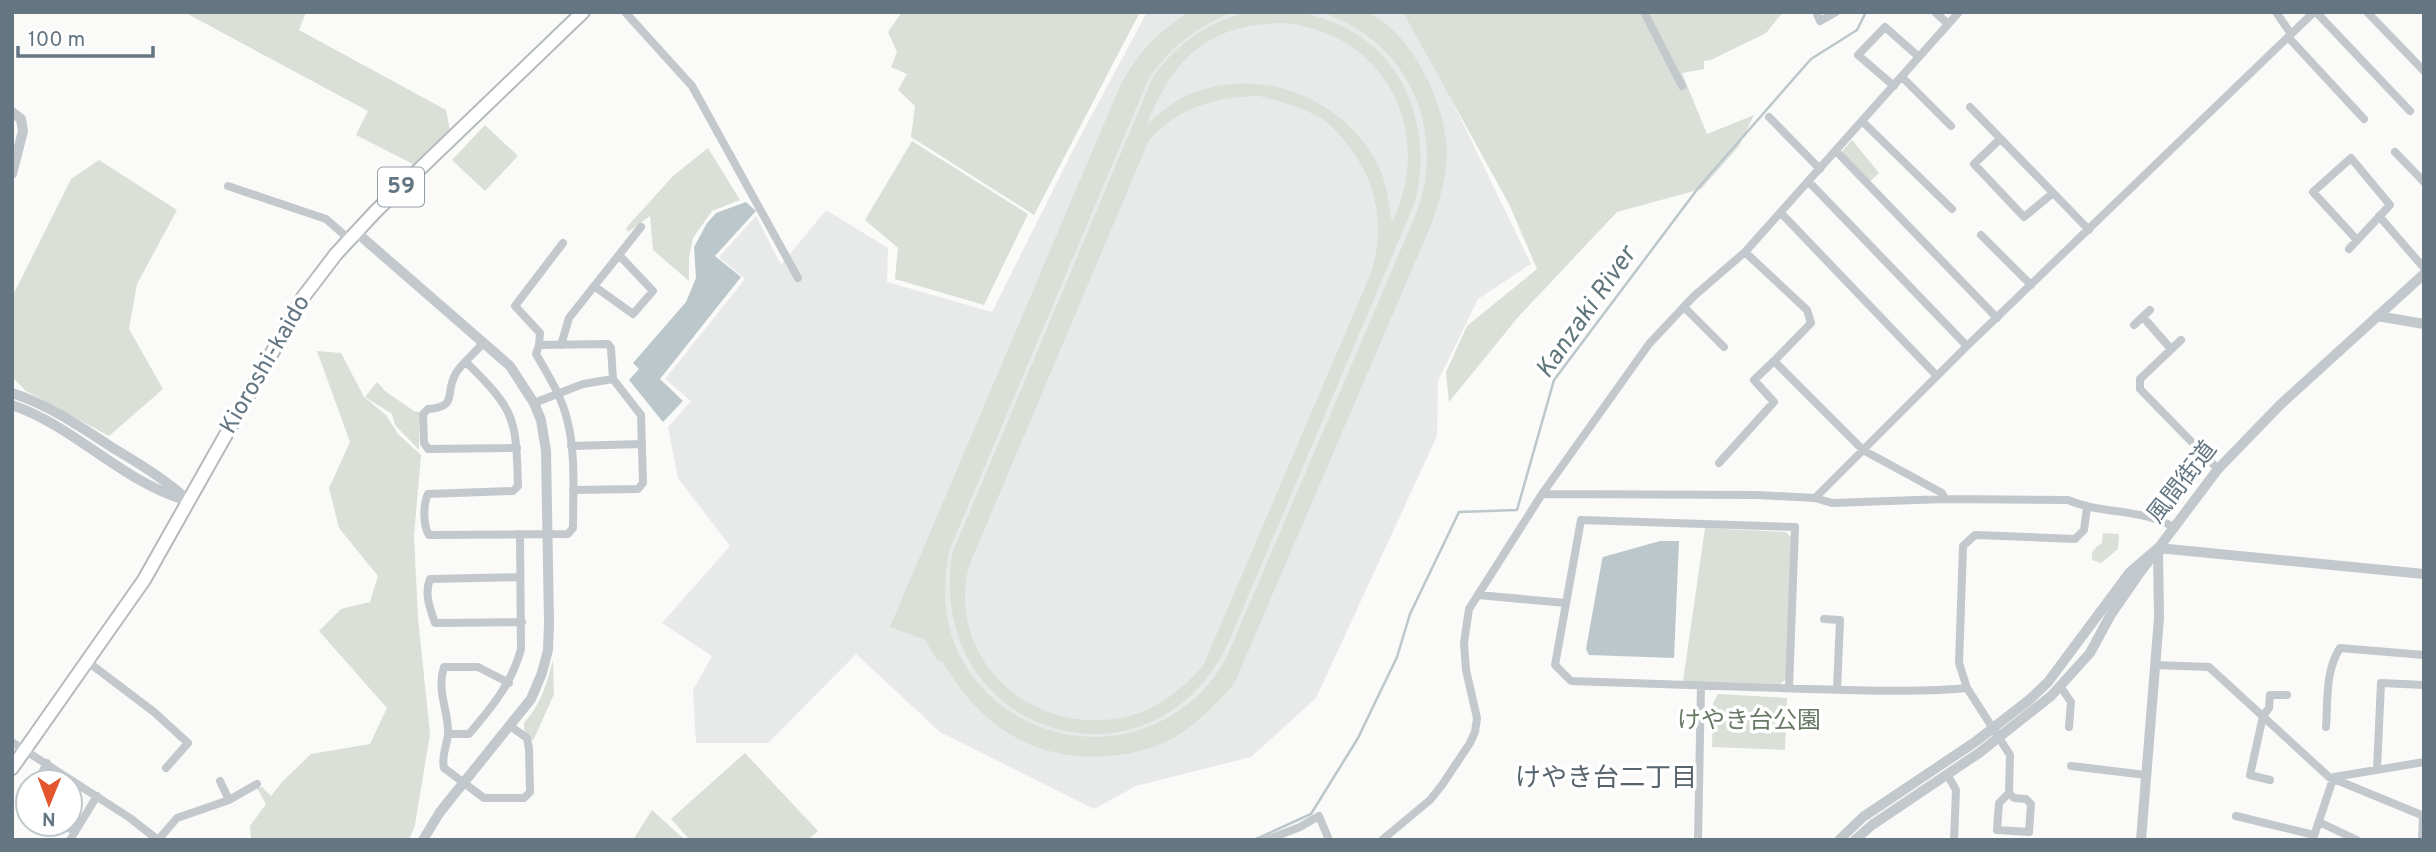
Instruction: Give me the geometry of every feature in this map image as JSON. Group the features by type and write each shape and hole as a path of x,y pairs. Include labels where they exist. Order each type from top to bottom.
{"main road":[{"name":"Kioroshi-kaido","path":"12,768 144,580 319,274 352,236 583,12"}],"street":[{"path":"625,12 692,86 798,278"},
{"path":"1644,12 1682,86"},
{"path":"1816,12 1820,21 1836,12"},
{"path":"1934,12 1948,24"},
{"path":"1382,840 1430,800 1475,732 1477,718 1466,670 1464,643 1469,610 1542,494 1649,344 1684,307 1745,252 1959,12"},
{"path":"2276,12 2290,36 2364,119"},
{"path":"1815,498 1967,346 2315,12 2410,111"},
{"path":"2367,12 2424,71"},
{"path":"1894,86 1858,55 1885,27 1919,57"},
{"path":"1902,77 1951,126"},
{"path":"1970,107 2089,230"},
{"path":"12,112 21,119 23,131 12,174"},
{"path":"1769,117 1820,170"},
{"path":"1862,121 1952,209"},
{"path":"2000,139 1974,164 2024,217 2053,194"},
{"path":"1836,152 1997,318"},
{"path":"2395,152 2424,182"},
{"path":"2349,249 2389,205 2351,158 2313,192 2357,240"},
{"path":"1809,182 1967,346"},
{"path":"228,186 326,219 352,236 510,366 534,403 541,420 546,451 548,650 542,673 531,699 440,812 423,840"},
{"path":"1781,213 1937,376"},
{"path":"2379,216 2424,268"},
{"path":"561,345 569,318 641,227"},
{"path":"1981,235 2031,285"},
{"path":"466,362 498,393 510,412 516,429 518,486 513,491 428,494 425,498 426,530 429,535 568,534 573,528 573,490 567,420 559,394 536,354 540,345 540,334 515,306 563,243"},
{"path":"1719,463 1774,402 1754,380 1811,323 1807,310 1745,252"},
{"path":"594,286 633,314 653,291 619,254"},
{"name":"風間街道","path":"2141,840 2159,618 2158,548 2218,469 2248,436 2424,274"},
{"path":"1684,307 1724,347"},
{"path":"2134,325 2150,310"},
{"path":"2377,316 2424,324"},
{"path":"2143,317 2171,349"},
{"path":"2181,340 2140,379 2140,389 2218,469"},
{"path":"483,343 455,374 448,404 442,408 428,409 423,414 424,443 428,449 517,448"},
{"path":"540,345 608,344 611,348 613,379 641,415 643,483 638,489 573,490"},
{"path":"1774,361 1863,450 1941,494 1945,499"},
{"path":"534,403 583,384 613,379"},
{"path":"12,393 32,400 78,426 169,483 189,501"},
{"path":"12,405 28,410 62,429 163,494 189,501"},
{"path":"571,446 642,444"},
{"path":"1542,494 1731,494 1815,498 1832,503 1945,499 2068,500 2087,508 2160,518 2175,528"},
{"path":"2009,793 2014,798 2026,799 2031,804 2029,832 1997,830 1999,803 2009,793 2010,755 1967,688 1959,663 1963,546 1975,535 2075,538 2084,530 2087,508"},
{"path":"1789,688 1795,527 1581,520 1555,665 1571,681 1789,688 1928,692 1967,688"},
{"path":"448,734 469,734 509,683 521,649 520,534"},
{"path":"1839,840 1863,817 1975,742 2048,682 2130,572 2158,548 2424,574"},
{"path":"1855,840 1872,825 2000,737 2060,686 2090,653 2110,616 2158,548"},
{"path":"520,577 430,579 427,586 435,623 522,622"},
{"path":"1478,595 1566,603"},
{"path":"1824,620 1840,620 1837,689"},
{"path":"2326,727 2329,674 2340,648 2424,655"},
{"path":"88,662 154,712 188,743 166,768"},
{"path":"2155,665 2209,667 2332,778 2423,816 2422,840"},
{"path":"509,683 478,667 444,667 440,677 448,734 442,761 444,768 484,798 524,798 530,792 527,738 510,726"},
{"path":"2377,769 2381,683 2424,685"},
{"path":"1698,840 1701,685"},
{"path":"2060,686 2071,702 2069,727"},
{"path":"2270,780 2250,775 2263,716 2269,708 2270,695 2287,695"},
{"path":"12,742 97,796 158,840 177,818 229,800 257,784"},
{"path":"2332,778 2424,762"},
{"path":"44,768 47,763"},
{"path":"2071,766 2146,775"},
{"path":"1947,774 1956,790 1954,840"},
{"path":"2236,816 2313,837 2332,778"},
{"path":"220,781 229,800"},
{"path":"84,817 97,796"},
{"path":"1266,840 1319,816 1329,840"},
{"path":"2319,822 2357,840"},
{"path":"1292,830 1296,840"}],"shaded area":[{"path":"1147,12 1409,12 1531,264 1478,299 1438,381 1437,436 1316,698 1251,757 1136,786 1094,809 940,732 856,654 768,743 696,743 693,690 712,656 662,623 730,546 678,478 668,427 691,401 665,379 745,279 719,257 756,216 781,265 826,210 888,248 887,282 992,312 1072,152"},
{"path":"746,202 756,211 715,256 741,277 660,379 683,401 663,422 629,380 639,369 633,363 686,302 696,278 694,247 707,223 716,213"},
{"path":"1660,541 1679,541 1674,658 1589,655 1586,649 1603,557"}],"green space":[{"path":"1351,10 1368,13 1384,23 1413,53 1441,113 1447,152 1444,180 1431,225 1234,684 1191,726 1159,745 1108,756 1055,753 1010,734 991,720 973,703 942,661 937,660 925,640 890,627 1120,86 1149,44 1189,12 1234,12 1185,39 1165,58 1148,80 949,551 945,588 949,626 961,658 979,685 1003,707 1030,723 1061,733 1093,737 1125,734 1157,723 1179,711 1208,685 1228,654 1416,214 1425,182 1427,151 1423,120 1413,92 1397,66 1377,43 1351,25 1320,12"},
{"path":"184,12 306,12 299,30 446,110 450,131 415,165 356,135 368,111"},
{"path":"902,12 1140,12 1034,215 911,137 915,106 898,90 907,74 891,67 897,52 888,32"},
{"path":"1251,12 1275,12 1315,16 1345,27 1369,43 1389,64 1404,87 1415,114 1420,142 1420,172 1415,202 1230,639 1195,691 1151,722 1102,734 1052,728 1008,705 973,668 953,617 952,554 1153,77 1173,54 1196,35","holes":["1280,23 1316,30 1347,44 1373,65 1392,91 1403,121 1408,153 1404,188 1392,222 1381,172 1363,142 1344,122 1322,105 1298,94 1272,86 1245,83 1217,86 1184,97 1147,124 1168,81 1196,50 1232,30","1259,96 1291,105 1321,118 1339,134 1358,160 1372,190 1378,222 1378,239 1371,273 1203,666 1171,695 1153,707 1133,715 1098,720 1065,717 1034,706 1007,687 985,663 971,634 965,602 969,566 1149,140 1173,119 1199,106 1227,99"]},
{"path":"1403,12 1783,12 1766,33 1704,61 1704,69 1682,73 1707,134 1754,115 1739,146 1701,189 1617,212 1519,316 1449,402 1446,372 1467,326 1537,269 1509,204"},
{"path":"485,125 518,156 485,191 452,160"},
{"path":"1852,140 1879,173 1868,183 1842,151"},
{"path":"912,141 1028,214 984,305 895,279 898,248 865,220"},
{"path":"708,148 740,200 712,211 693,238 689,258 689,281 653,250 650,216 628,232 626,228 673,176"},
{"path":"99,160 177,210 137,284 129,329 163,389 109,436 26,391 12,377 12,297 71,179"},
{"path":"317,351 341,353 364,397 386,415 398,434 421,455 414,536 418,618 430,734 415,825 409,840 251,840 250,826 266,804 257,788 262,787 271,796 311,754 370,744 387,708 319,631 341,609 370,602 378,576 339,528 329,488 350,442"},
{"path":"377,382 385,391 419,412 419,450 395,425 392,414 365,397"},
{"path":"1705,528 1786,532 1791,537 1786,679 1780,684 1683,681"},
{"path":"2103,533 2119,534 2118,549 2101,563 2092,560 2092,554 2102,543"},
{"path":"553,660 554,694 533,741 524,730 524,723 543,693"},
{"name":"けやき台公園","path":"1718,694 1787,698 1785,750 1712,747 1713,703"},
{"path":"745,753 818,831 808,840 690,840 671,819"},
{"path":"652,810 685,840 633,840"}],"waterway":[{"name":"Kanzaki River","path":"1254,840 1311,814 1358,738 1397,657 1410,614 1459,512 1517,510 1554,380 1699,187 1811,59 1857,30 1866,12"}],"district":[{"name":"けやき台二丁目","path":"1606,779"}]}
